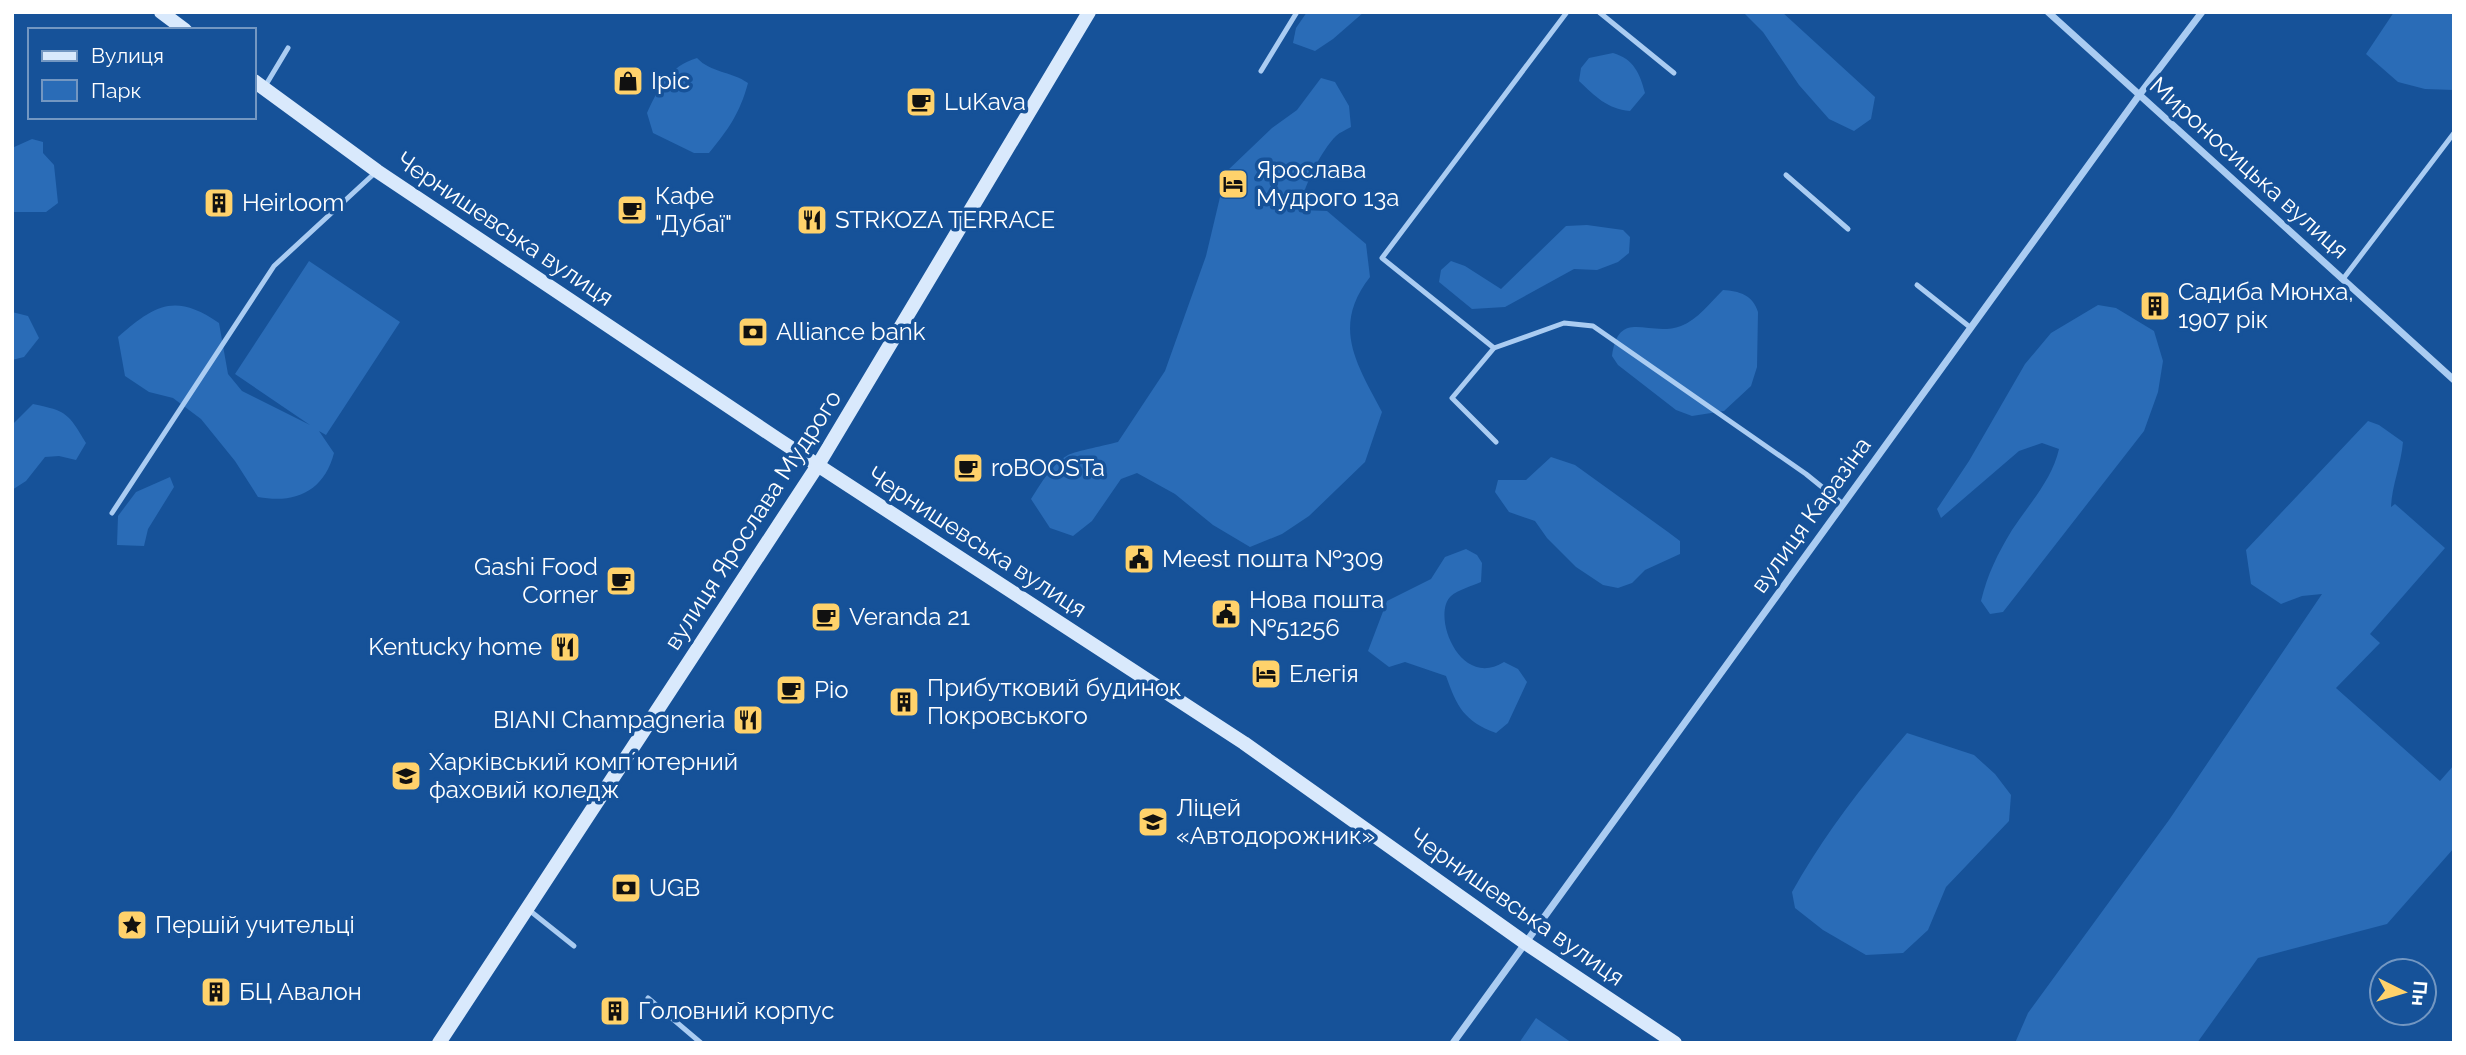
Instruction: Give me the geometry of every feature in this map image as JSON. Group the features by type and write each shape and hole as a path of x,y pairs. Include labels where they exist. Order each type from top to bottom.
{"street":[{"path":"161,12 182,28"},
{"name":"вулиця Ярослава Мудрого","path":"439,1043 818,465 1089,12"},
{"name":"Мироносицька вулиця","path":"2048,12 2454,380"},
{"name":"вулиця Каразіна","path":"1453,1043 2202,12"},
{"name":"Чернишевська вулиця","path":"259,84 377,171 818,465 1244,743 1524,942 1675,1043"}],"lane":[{"path":"1261,71 1297,12"},
{"path":"1494,348 1382,258 1567,12"},
{"path":"1599,12 1674,73"},
{"path":"259,84 288,48"},
{"path":"2343,279 2454,133"},
{"path":"112,513 274,266 377,171"},
{"path":"1786,175 1848,229"},
{"path":"1917,285 1971,328"},
{"path":"1496,442 1452,398 1494,348 1564,323 1593,326 1805,474 1843,504"},
{"path":"527,908 574,946"},
{"path":"649,999 701,1043"}],"green space":[{"path":"1307,12 1364,12 1315,51 1293,43 1296,28"},
{"path":"1743,12 1782,12 1875,97 1871,119 1854,131 1829,119 1799,85 1763,32"},
{"path":"2394,12 2454,12 2454,90 2425,89 2398,82 2366,54"},
{"path":"1613,53 1631,63 1643,86 1645,93 1630,111 1608,105 1579,81 1581,68 1589,58"},
{"path":"697,58 708,67 748,83 733,121 709,153 694,153 653,133 647,113 666,79 679,67"},
{"path":"1321,78 1335,82 1349,106 1351,127 1330,142 1325,150 1308,182 1300,210 1327,211 1366,244 1370,277 1358,295 1350,329 1357,361 1382,412 1365,462 1309,516 1282,534 1250,547 1213,525 1175,494 1137,473 1121,479 1092,521 1073,536 1050,528 1031,499 1047,474 1068,455 1118,442 1165,371 1206,256 1226,172 1272,128 1297,110"},
{"path":"32,139 43,142 43,153 54,165 58,203 46,212 12,212 12,148"},
{"path":"1587,225 1623,230 1630,237 1629,253 1618,262 1597,270 1574,269 1505,307 1472,309 1439,282 1441,270 1451,261 1465,266 1501,289 1566,226"},
{"path":"309,261 400,322 326,435 319,431 334,453 323,477 316,485 296,496 272,499 258,497 235,461 201,419 173,398 149,392 125,376 118,337 143,317 165,307 177,306 203,313 219,323 228,374 242,391 310,425 235,374"},
{"path":"1723,290 1745,295 1756,306 1757,367 1751,386 1724,411 1692,416 1676,410 1618,365 1612,356 1621,332 1637,327 1669,329 1681,326 1693,320"},
{"path":"2098,305 2116,308 2154,331 2163,361 2158,392 2144,431 2003,612 1990,614 1981,601 1997,556 2046,481 2059,449 2042,443 2019,451 1941,518 1937,509 1969,461 2025,364 2051,333"},
{"path":"12,312 28,316 39,338 24,357 12,360"},
{"path":"33,404 66,415 86,443 76,460 59,456 45,457 26,481 12,490 12,425"},
{"path":"2368,421 2379,425 2403,442 2391,507 2395,504 2445,548 2370,634 2380,643 2336,688 2440,781 2454,765 2454,848 2387,924 2258,958 2197,1043 2015,1043 2028,1013 2169,820 2322,594 2302,596 2281,604 2251,584 2246,550"},
{"path":"1551,457 1575,465 1680,541 1680,554 1645,570 1632,583 1618,588 1603,585 1576,567 1547,538 1535,521 1509,512 1495,492 1498,480 1526,480"},
{"path":"170,477 174,487 148,529 144,546 117,545 118,516 136,492"},
{"path":"1466,549 1477,555 1482,563 1481,582 1454,594 1446,605 1447,632 1453,646 1462,658 1474,666 1488,668 1504,662 1518,669 1527,682 1508,723 1496,733 1476,723 1463,712 1446,676 1405,662 1389,667 1368,651 1387,601 1431,579 1445,557"},
{"path":"1907,733 1974,755 1995,774 2011,795 2009,821 1946,887 1928,930 1903,953 1866,955 1823,930 1795,908 1792,892 1817,850"},
{"path":"1536,1018 1572,1043 1519,1043"}],"place":[{"name":"Іріс","path":"628,81"},
{"name":"LuKava","path":"921,102"},
{"name":"Ярослава Мудрого 13а","path":"1233,184"},
{"name":"Heirloom","path":"219,203"},
{"name":"Кафе \"Дубаї\"","path":"632,210"},
{"name":"STRKOZA TERRACE","path":"812,220"},
{"name":"Садиба Мюнха, 1907 рік","path":"2155,306"},
{"name":"Alliance bank","path":"753,332"},
{"name":"roBOOSTa","path":"968,468"},
{"name":"Meest пошта №309","path":"1139,559"},
{"name":"Gashi Food Corner","path":"621,581"},
{"name":"Нова пошта №51256","path":"1226,614"},
{"name":"Veranda 21","path":"826,617"},
{"name":"Kentucky home","path":"565,647"},
{"name":"Елегія","path":"1266,674"},
{"name":"Ріо","path":"791,690"},
{"name":"Прибутковий будинок Покровського","path":"904,702"},
{"name":"BIANI Champagneria","path":"748,720"},
{"name":"Харківський компʼютерний фаховий коледж","path":"406,776"},
{"name":"Ліцей «Автодорожник»","path":"1153,822"},
{"name":"UGB","path":"626,888"},
{"name":"Першій учительці","path":"132,925"},
{"name":"БЦ Авалон","path":"216,992"},
{"name":"Головний корпус","path":"615,1011"}]}
